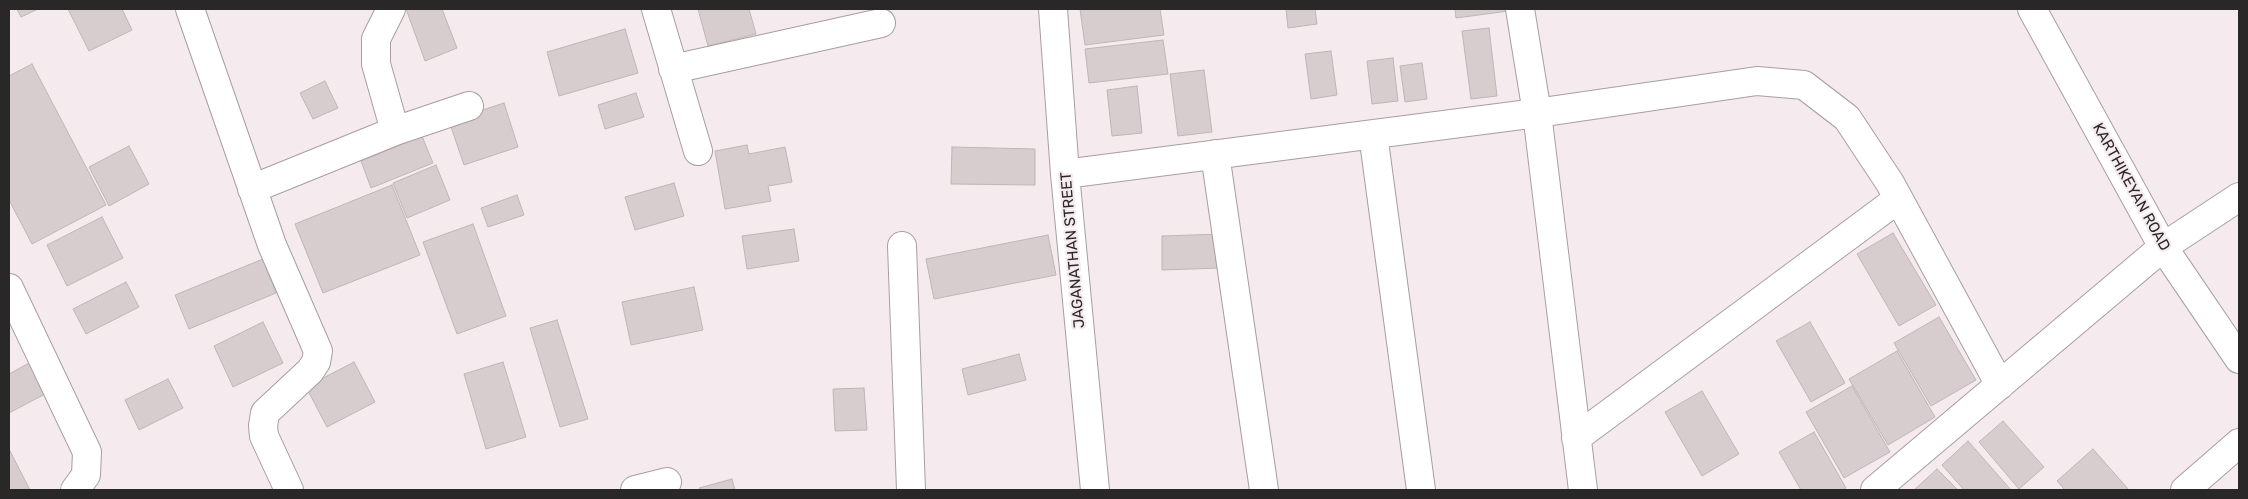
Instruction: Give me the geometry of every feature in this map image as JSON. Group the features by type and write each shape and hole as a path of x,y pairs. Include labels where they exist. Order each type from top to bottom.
{"street":[{"path":"190,9 272,245 318,351 316,362 310,371 265,414 264,436 289,490"},
{"path":"391,9 376,39 376,64 395,131"},
{"path":"656,9 698,151"},
{"name":"JAGANATHAN STREET","path":"1053,9 1065,174 1095,490"},
{"path":"1520,9 1537,112 1582,490"},
{"name":"KARTHIKEYAN ROAD","path":"2032,9 2163,247 2239,359"},
{"path":"673,69 882,23"},
{"path":"1065,174 1757,81 1804,85 1847,118 1890,183 2000,385"},
{"path":"252,189 395,131 469,106"},
{"path":"1373,134 1421,490"},
{"path":"1216,154 1264,490"},
{"path":"1875,490 2163,247 2239,197"},
{"path":"1576,438 1898,199"},
{"path":"902,246 911,490"},
{"path":"9,288 87,452 86,475 75,490"},
{"path":"2185,490 2239,443"},
{"path":"636,490 667,482"}],"building":[{"path":"17,9 38,9 21,17"},
{"path":"68,9 122,9 132,30 89,51"},
{"path":"406,9 442,9 457,48 425,61"},
{"path":"698,9 749,9 756,34 708,46"},
{"path":"1080,9 1160,9 1164,35 1085,45"},
{"path":"1286,9 1315,9 1317,24 1288,28"},
{"path":"1455,9 1508,9 1509,11 1456,18"},
{"path":"1489,28 1497,96 1471,99 1462,31"},
{"path":"625,29 638,73 559,96 547,52"},
{"path":"1163,40 1168,74 1089,83 1085,49"},
{"path":"1331,51 1337,95 1311,99 1305,54"},
{"path":"1393,58 1398,101 1372,104 1367,61"},
{"path":"1422,63 1427,99 1405,102 1400,66"},
{"path":"32,64 106,205 32,244 9,200 9,76"},
{"path":"1204,70 1212,132 1178,136 1170,74"},
{"path":"325,81 338,108 313,119 300,93"},
{"path":"1137,86 1142,133 1112,136 1107,90"},
{"path":"636,93 644,117 605,129 598,105"},
{"path":"504,103 518,147 464,165 449,121"},
{"path":"422,136 433,163 371,188 361,161"},
{"path":"747,145 749,154 785,147 792,182 768,186 771,201 725,209 715,151"},
{"path":"129,146 149,184 109,206 89,167"},
{"path":"952,147 1035,149 1035,185 951,184"},
{"path":"436,165 450,200 407,218 393,183"},
{"path":"674,183 684,216 635,230 625,197"},
{"path":"392,185 420,255 323,293 295,224"},
{"path":"517,195 524,215 488,227 481,208"},
{"path":"102,217 123,258 67,286 47,245"},
{"path":"473,224 506,316 457,334 423,242"},
{"path":"794,229 799,261 747,269 742,236"},
{"path":"1893,233 1936,305 1899,326 1857,254"},
{"path":"1221,234 1222,268 1162,270 1162,236"},
{"path":"1048,235 1056,275 934,299 926,259"},
{"path":"263,259 276,293 189,329 175,295"},
{"path":"126,282 139,307 86,334 73,309"},
{"path":"694,287 703,330 631,345 622,302"},
{"path":"1939,317 1976,380 1931,406 1894,343"},
{"path":"557,320 588,419 560,427 530,328"},
{"path":"263,322 283,363 233,387 214,346"},
{"path":"1810,322 1845,383 1811,402 1776,341"},
{"path":"1897,351 1935,417 1888,445 1849,379"},
{"path":"1019,354 1026,380 968,395 962,369"},
{"path":"31,362 47,393 9,413 9,374"},
{"path":"354,362 375,402 327,427 306,387"},
{"path":"503,362 526,437 486,449 464,374"},
{"path":"168,379 183,408 139,430 125,400"},
{"path":"1852,386 1890,452 1844,478 1806,412"},
{"path":"864,388 867,430 835,431 833,389"},
{"path":"1702,391 1739,454 1702,476 1665,412"},
{"path":"2003,421 2044,467 2019,489 1979,442"},
{"path":"1814,432 1846,488 1842,490 1801,490 1779,452"},
{"path":"1968,441 2011,490 1964,490 1942,465"},
{"path":"9,449 30,490 9,490"},
{"path":"2093,449 2129,490 2065,490 2057,481"},
{"path":"1937,469 1958,490 1914,490"},
{"path":"732,479 735,490 700,490 699,488"}]}
